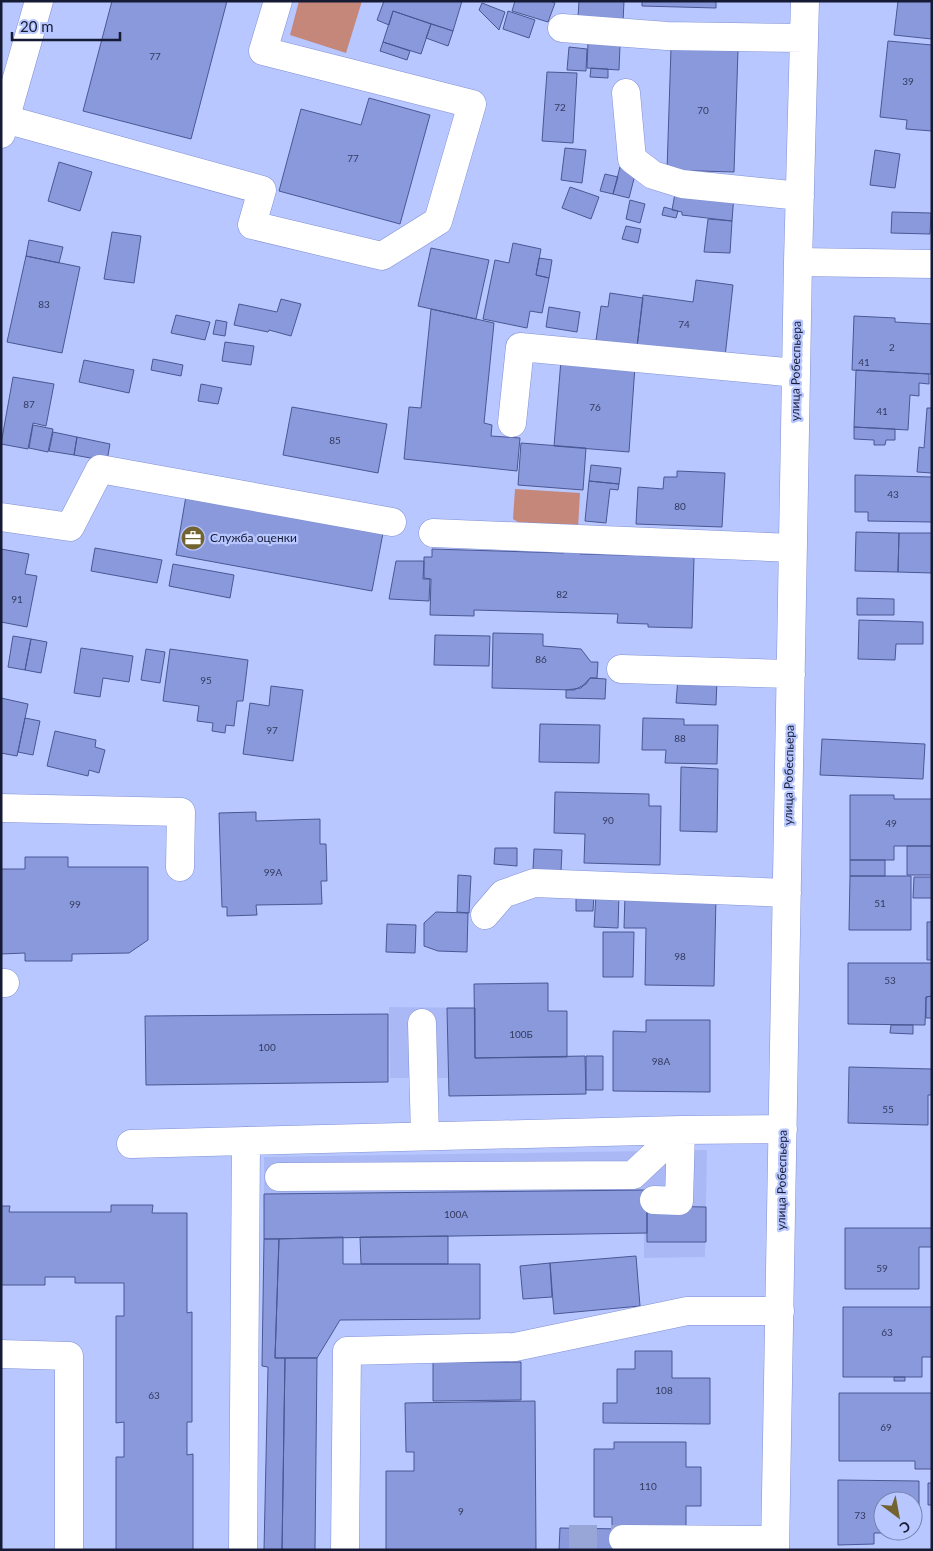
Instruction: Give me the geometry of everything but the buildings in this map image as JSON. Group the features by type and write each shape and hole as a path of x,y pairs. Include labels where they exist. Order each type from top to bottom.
{"street":[{"path":"39,1 3,127 262,190 252,225 382,256 438,221 472,104 263,51 278,1"},
{"name":"улица Робеспьера","path":"775,1545 798,262 806,1"},
{"path":"562,28 667,36 804,38"},
{"path":"626,93 632,159 653,175 682,184 800,196"},
{"path":"798,262 932,264"},
{"path":"512,423 520,347 796,373"},
{"path":"1,517 70,527 100,469 392,522"},
{"path":"432,534 793,548"},
{"path":"621,668 791,674"},
{"path":"1,808 181,812 180,867"},
{"path":"485,915 504,894 534,883 787,893"},
{"path":"422,1023 425,1136"},
{"path":"131,1144 783,1129"},
{"path":"279,1177 633,1175 681,1130"},
{"path":"654,1200 679,1201 681,1130"},
{"path":"243,1550 246,1141"},
{"path":"345,1550 347,1351 515,1347 688,1311 780,1312"},
{"path":"1,1354 69,1356 69,1550"},
{"path":"623,1540 775,1545"}],"shaded area":[{"path":"299,1 362,1 346,53 290,35"},
{"path":"515,489 580,493 578,528 521,524 513,519"},
{"path":"389,1007 475,1008 567,1057 585,1056 586,1094 449,1096 448,1078 390,1078"},
{"path":"707,1150 705,1257 644,1258 644,1233 264,1239 264,1157"}],"tunnel":[{"path":"569,1539 623,1539"}],"place":[{"name":"Служба оценки","path":"193,538"}]}
